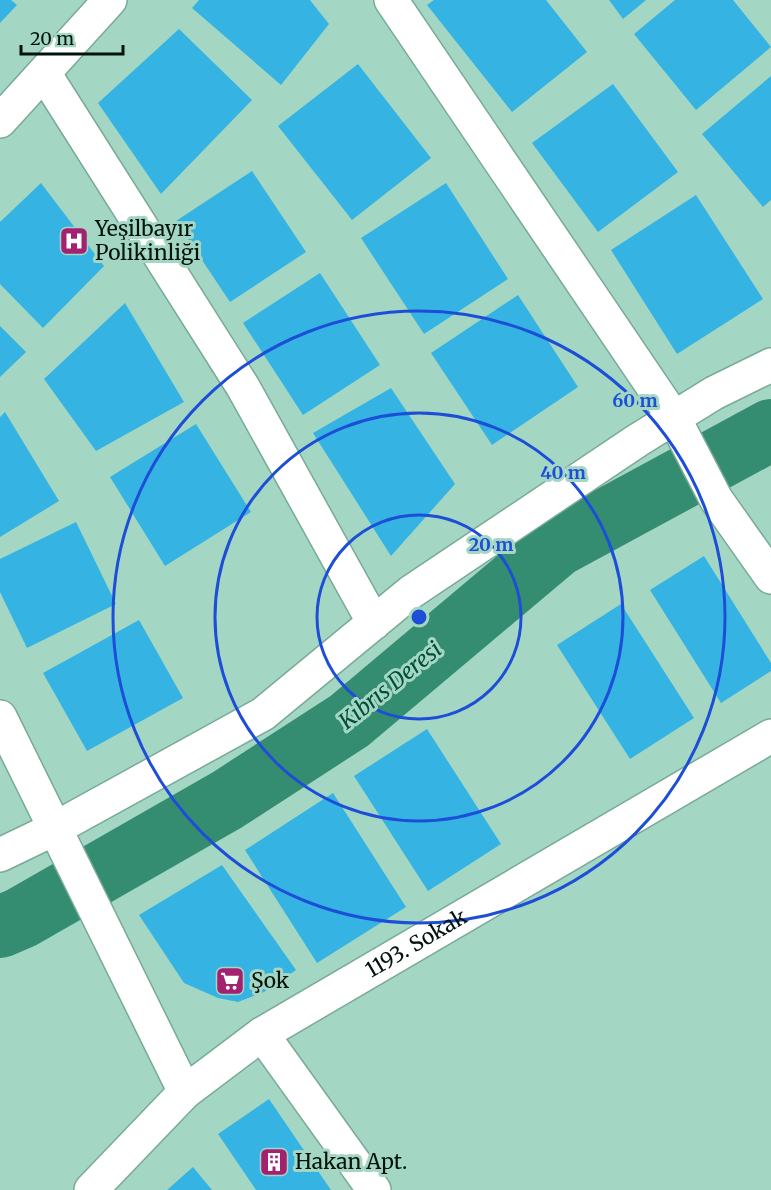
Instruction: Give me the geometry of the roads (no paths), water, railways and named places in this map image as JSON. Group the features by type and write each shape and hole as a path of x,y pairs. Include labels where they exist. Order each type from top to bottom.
{"street":[{"path":"0,121 110,0"},
{"path":"391,0 676,421 716,499 771,578"},
{"path":"45,73 243,387 374,623"},
{"path":"0,855 56,828 263,714 411,592 676,421 714,393 771,365"},
{"path":"0,717 185,1092"},
{"name":"1193. Sokak","path":"91,1190 185,1092 262,1034 771,736"},
{"path":"262,1034 374,1190"}],"waterway":[{"name":"Kıbrıs Deresi","path":"0,927 21,918 227,800 349,721 557,546 771,430"}],"place":[{"name":"Yeşilbayır Polikinliği","path":"74,241"},
{"name":"Şok","path":"230,981"},
{"name":"Hakan Apt.","path":"274,1162"}]}
